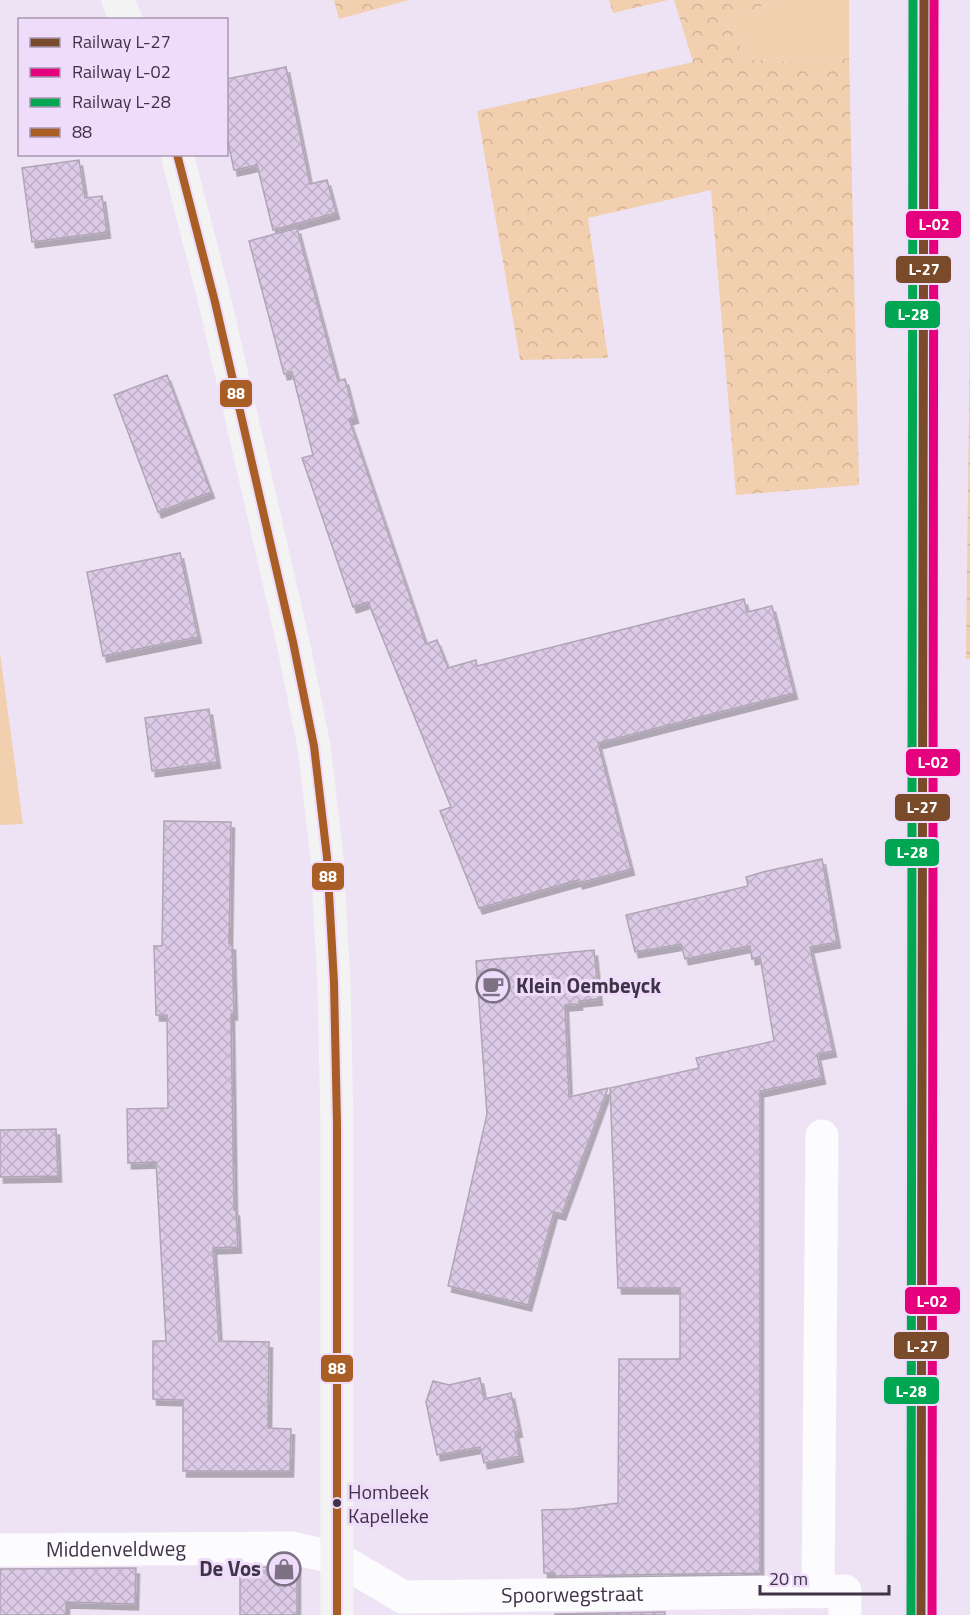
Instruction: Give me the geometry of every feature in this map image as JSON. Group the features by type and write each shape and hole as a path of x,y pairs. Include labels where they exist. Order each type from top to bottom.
{"street":[{"path":"118,0 125,18"},
{"path":"178,156 215,302 293,642 314,746 327,857 334,983 336,1112 337,1615"},
{"path":"818,1592 822,1136"},
{"name":"Middenveldweg","path":"0,1550 292,1548 337,1558"},
{"name":"Spoorwegstraat","path":"337,1558 403,1597 845,1591 844,1615"}],"green space":[{"path":"334,0 409,0 339,19"},
{"path":"609,0 668,0 613,13"},
{"path":"674,0 778,0 732,17 743,59 822,64 849,58 859,485 736,495 711,190 588,218 608,358 520,360 477,111 693,62"},
{"path":"778,0 849,0 849,58 822,64 743,59 732,17"},
{"path":"970,319 970,659 966,659"},
{"path":"0,653 23,824 0,825"}],"building":[{"path":"286,67 310,184 327,180 336,213 273,230 257,165 234,170 228,142 228,79"},
{"path":"79,160 85,198 102,196 107,232 32,242 22,168"},
{"path":"297,228 338,381 345,379 355,417 349,419 426,644 437,640 448,668 476,660 477,666 744,599 747,612 772,606 794,693 598,743 631,869 579,883 578,880 479,908 440,811 451,807 368,602 353,607 302,458 313,455 292,372 284,374 249,241"},
{"path":"167,375 211,492 158,512 114,395"},
{"path":"180,553 198,637 103,656 87,572"},
{"path":"209,709 217,762 152,771 145,718"},
{"path":"164,821 231,822 229,944 232,944 234,1210 236,1210 238,1247 213,1248 219,1341 269,1342 268,1428 291,1429 290,1471 183,1471 183,1400 153,1399 153,1341 166,1341 156,1162 128,1163 127,1109 168,1108 167,1015 156,1015 154,946 162,946"},
{"path":"822,859 837,942 810,947 833,1051 817,1054 822,1078 760,1091 760,1573 555,1576 555,1573 544,1573 542,1510 618,1503 619,1359 680,1359 680,1288 618,1288 610,1088 699,1068 696,1058 774,1041 760,957 752,959 750,946 685,959 681,944 635,952 626,915 748,886 746,877"},
{"path":"594,950 599,999 565,1005 569,1097 608,1088 562,1214 554,1212 528,1305 448,1286 487,1114 476,961"},
{"path":"56,1129 58,1176 0,1177 0,1130"},
{"path":"480,1378 484,1399 511,1393 519,1431 515,1432 520,1456 484,1463 480,1447 437,1455 426,1402 433,1381 449,1385"},
{"path":"240,1567 297,1568 297,1615 240,1615"},
{"path":"136,1568 135,1604 66,1602 66,1615 0,1615 0,1569"},
{"path":"665,1612 665,1615 555,1615 555,1614"}],"rail line":[{"name":"L-28","path":"911,1615 913,0"},
{"name":"L-27","path":"921,1615 924,0"},
{"name":"L-02","path":"932,1615 934,0"}],"transit line":[{"name":"88","path":"178,156 215,302 293,642 314,746 327,857 334,983 337,1124 337,1615"}],"place":[{"name":"Klein Oembeyck","path":"493,986"},
{"name":"Hombeek Kapelleke","path":"337,1503"},
{"name":"De Vos","path":"284,1569"}]}
